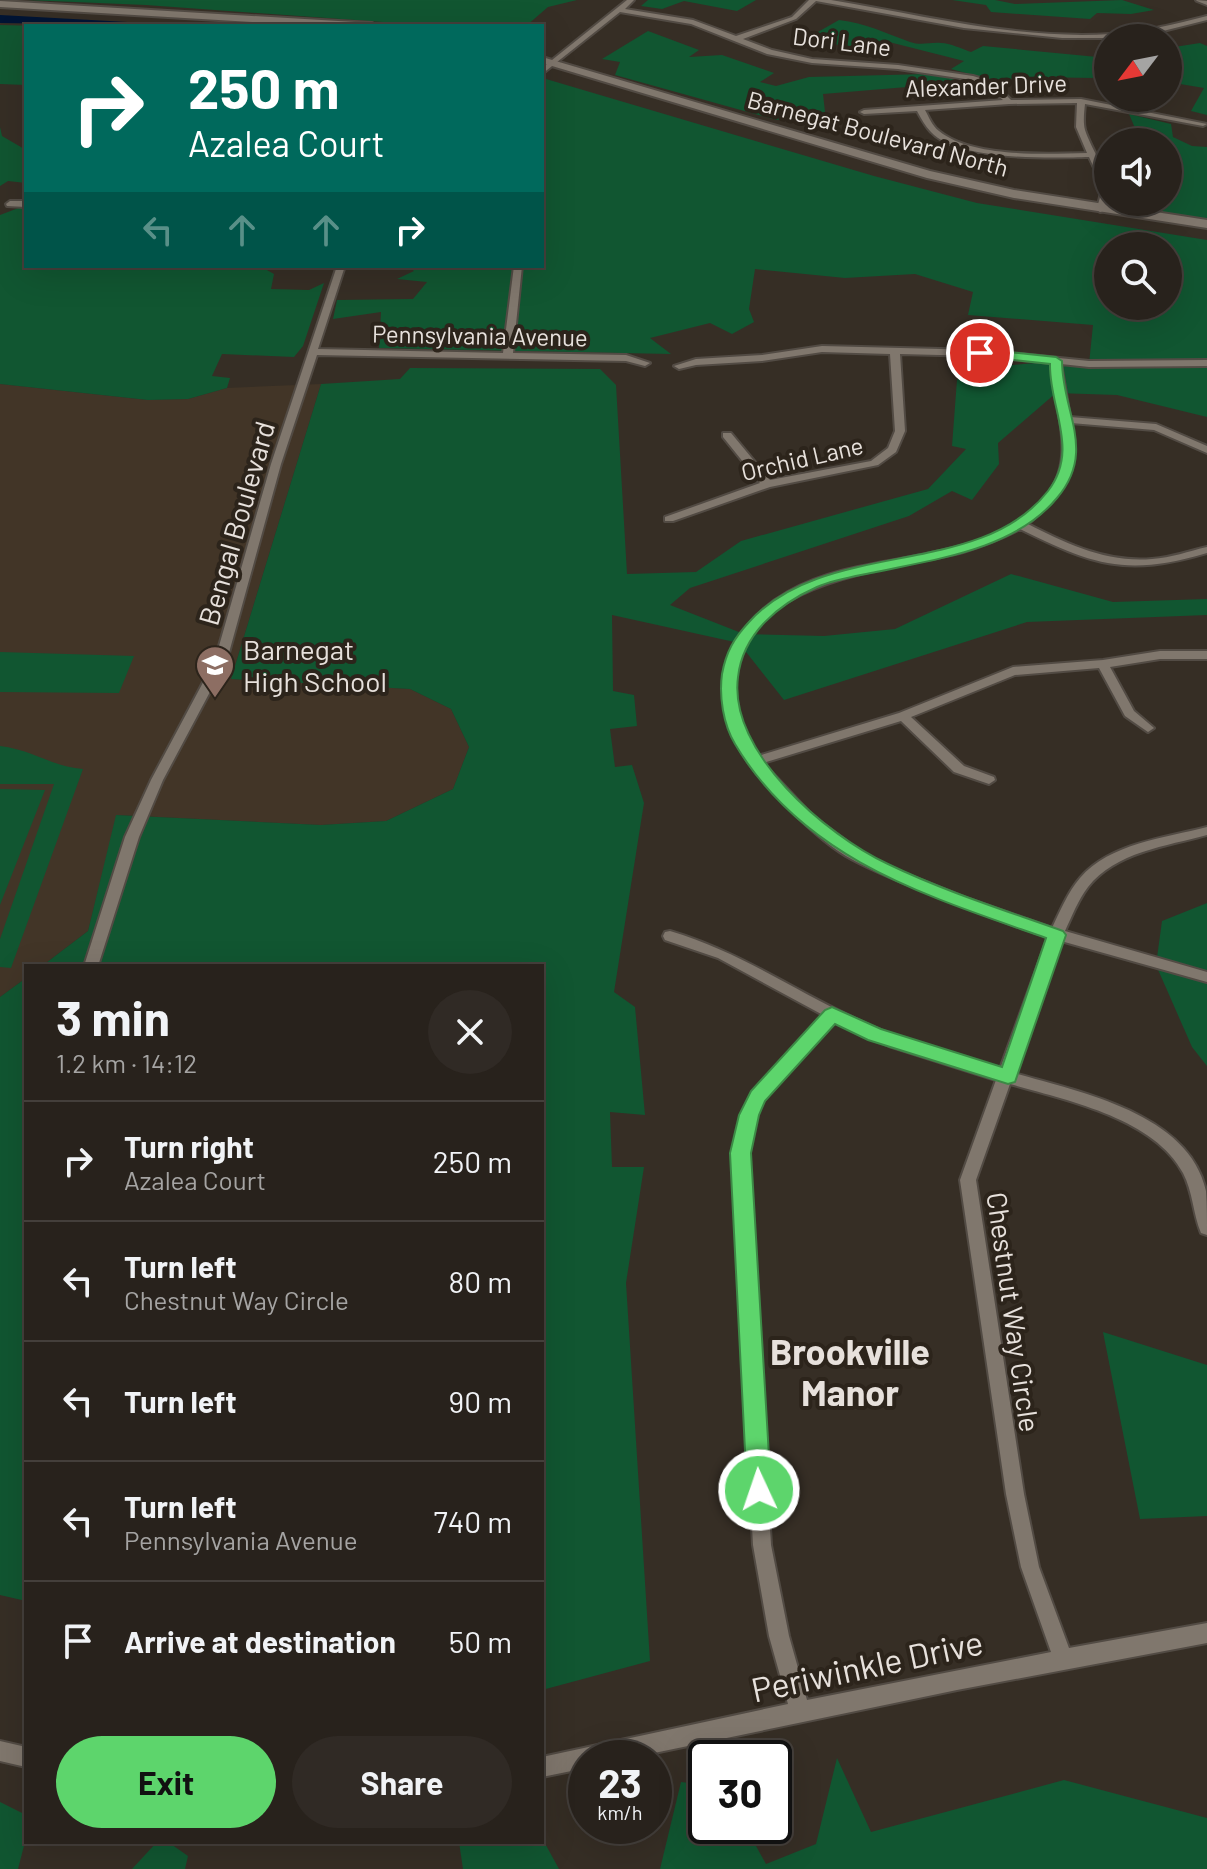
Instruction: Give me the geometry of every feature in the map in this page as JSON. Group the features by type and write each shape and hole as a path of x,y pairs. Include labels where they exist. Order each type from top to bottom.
{"street":[{"path":"545,67 631,0"},
{"path":"738,38 794,18 813,0"},
{"path":"819,0 999,32 1054,36 1142,33 1207,18"},
{"path":"1199,0 1207,3"},
{"path":"0,4 338,24"},
{"path":"0,10 254,24"},
{"name":"Dori Lane","path":"620,10 693,22 770,52 812,61 898,67 973,78 990,84 1009,102"},
{"name":"Barnegat Boulevard North","path":"545,67 927,174 1094,208"},
{"name":"Barnegat Boulevard North","path":"545,67 921,181 1104,219 1207,233"},
{"path":"919,107 936,133 956,141 1013,155 1093,155 1080,127 1081,101"},
{"name":"Alexander Drive","path":"864,112 1009,102 1081,101 1203,124"},
{"path":"10,204 24,204"},
{"name":"Barnegat Boulevard North","path":"1150,216 1207,224"},
{"name":"Bengal Boulevard","path":"92,964 138,823 157,780 221,660 276,464 340,268"},
{"path":"508,354 518,268"},
{"path":"679,366 822,349 980,353 1131,365 1207,363"},
{"name":"Orchid Lane","path":"669,519 767,484 874,463 892,450 900,431 895,351"},
{"name":"Pennsylvania Avenue","path":"314,352 508,354 626,358 645,363"},
{"path":"1056,361 1056,388 1068,420 1071,449 1064,477 1045,505 1020,525 948,552 814,582 770,608 741,640 729,673 732,717 739,737 754,762 786,797 848,850 880,868 1056,935 1207,977"},
{"path":"1068,420 1156,427 1207,450"},
{"path":"727,435 767,484"},
{"path":"1020,525 1075,552 1122,564 1167,562 1207,550"},
{"path":"754,762 903,716 1013,671 1103,664 1160,655 1207,655"},
{"path":"1103,664 1129,713 1148,728"},
{"path":"903,716 959,769 989,780"},
{"name":"Chestnut Way Circle","path":"1063,1658 1030,1567 1015,1494 968,1180 984,1131 1008,1076 1056,935 1074,898 1088,878 1104,866 1127,855 1207,831"},
{"path":"670,936 699,943 720,953 832,1015 875,1034 1101,1106 1155,1131 1178,1151 1193,1174 1207,1228"},
{"path":"800,1711 779,1636 762,1545 740,1153 749,1115 758,1096 832,1015"},
{"name":"Periwinkle Drive","path":"544,1767 1063,1658 1207,1633"},
{"path":"0,1751 24,1757"}],"shaded area":[{"name":"Barnegat High School","path":"0,384 148,400 188,399 227,388 321,384 231,679 410,689 451,709 469,747 453,789 386,821 321,825 117,815 88,931 45,964 24,964 24,979 0,997"}],"green space":[{"path":"27,0 577,0 548,7 528,24 411,24 146,5"},
{"path":"648,0 756,0 737,11 684,1 662,9 641,6"},
{"path":"952,0 995,0 1015,4 1122,0 1154,10 1131,14 1097,13 1090,19 991,12 986,5"},
{"path":"839,20 849,21 914,43 945,43 971,52 983,46 1094,57 1094,78 1034,77 999,82 951,69 964,61 889,42 871,43 869,48 802,41"},
{"path":"0,25 24,26 24,85 0,84"},
{"path":"648,31 699,50 689,57 722,55 774,73 760,82 776,86 809,77 927,74 953,78 955,83 823,94 825,112 777,120 615,75 620,62 602,59"},
{"path":"1200,43 1207,46 1207,115 1191,111 1204,88 1182,84 1182,46"},
{"path":"546,79 874,176 977,203 1157,232 1094,232 1094,320 1182,320 1182,236 1207,240 1207,417 1117,395 1056,393 998,443 999,464 972,500 952,491 909,516 690,588 670,605 744,634 824,636 895,629 1011,574 1113,602 1207,599 1207,615 1027,622 784,700 739,643 612,615 613,691 634,695 637,726 610,729 615,767 632,765 644,803 614,992 635,1007 645,1115 610,1112 612,1167 644,1167 626,1283 650,1661 544,1689 544,964 45,964 88,931 116,815 321,825 386,821 453,789 469,747 451,709 410,689 231,679 321,384 400,379 410,368 600,369 616,385 627,574 696,572 741,541 928,489 966,449 952,446 957,380 968,369 1056,361 1089,364 1093,325 968,315 973,292 915,274 845,278 755,269 749,309 754,322 732,334 710,323 650,338 671,354 379,348 381,312 333,319 337,300 413,299 427,282 397,279 414,271 410,268 544,268"},
{"path":"1129,114 1171,124 1172,128 1135,128"},
{"path":"0,127 2,136 24,149 24,183 8,181 0,186"},
{"path":"1182,141 1207,147 1207,220 1182,216"},
{"path":"24,207 24,268 265,268 274,274 271,289 309,290 324,283 303,346 294,357 222,354 212,376 230,378 227,388 188,399 148,400 0,384 0,215"},
{"path":"0,652 134,656 119,693 0,692"},
{"path":"0,746 83,769 11,968 0,967 0,939 54,784 0,784"},
{"path":"0,789 45,790 0,905"},
{"path":"1207,903 1207,1066 1192,1047 1156,965 1162,921"},
{"path":"24,979 24,1601 0,1595 0,997"},
{"path":"1103,1332 1207,1365 1207,1516 1140,1519"},
{"path":"837,1758 871,1832 1064,1780 1207,1818 1207,1869 660,1869 666,1844 672,1844 672,1819 681,1782 688,1783 688,1844 755,1844 766,1864 816,1844"},
{"path":"0,1802 24,1814 24,1844 18,1869 0,1869"},
{"path":"544,1842 559,1869 463,1869 459,1844"},
{"path":"155,1844 171,1844 188,1856 185,1869 132,1869"}],"water":[{"path":"0,15 164,24 67,24 0,23"}],"place":[{"name":"Barnegat High School","path":"215,699"}],"district":[{"name":"Brookville Manor","path":"850,1370"}],"route":[{"path":"759,1490 740,1153 749,1115 758,1096 832,1015 875,1034 1008,1076 1056,935 955,899 880,868 848,850 786,797 754,762 739,737 728,693 732,658 741,640 770,608 814,582 926,557 990,538 1020,525 1052,496 1064,477 1071,449 1068,420 1056,388 1056,361 980,353"}]}
